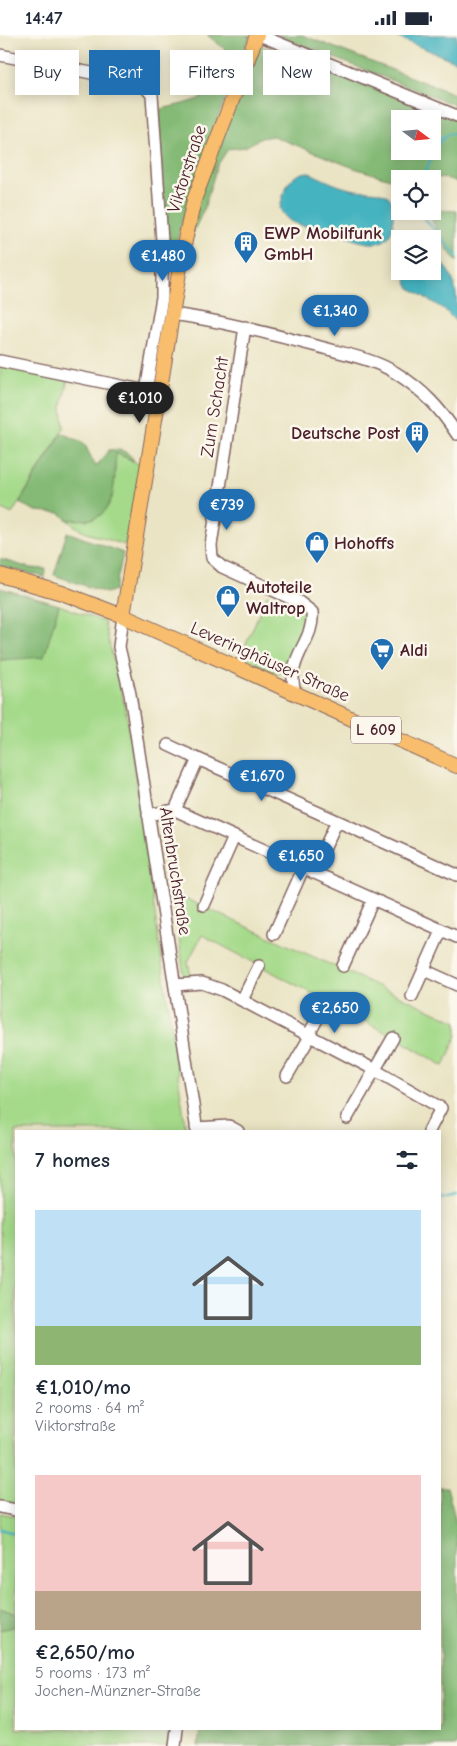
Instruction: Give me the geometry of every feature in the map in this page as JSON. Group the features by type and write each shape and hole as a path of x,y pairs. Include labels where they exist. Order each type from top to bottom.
{"main road":[{"name":"Viktorstraße","path":"123,616 153,392 172,315 194,200 258,35"},
{"name":"L 609","path":"0,575 62,593 123,616"},
{"name":"Leveringhäuser Straße","path":"123,616 457,767"}],"street":[{"path":"258,35 457,116"},
{"path":"0,55 142,83 152,95 162,241 162,297 153,392 0,361"},
{"path":"172,315 245,327 356,357 393,371 417,387 438,406 457,434"},
{"name":"Zum Schacht","path":"245,327 211,545 212,558 222,567 299,602 312,612 313,621 293,667 291,679 295,693"},
{"name":"Altenbruchstraße","path":"123,616 119,647 130,694 196,1129"},
{"path":"272,682 293,667"},
{"path":"168,745 457,875"},
{"path":"175,809 198,759"},
{"path":"148,815 175,809 457,937"},
{"path":"274,934 337,821"},
{"path":"204,905 234,837"},
{"path":"343,966 373,900"},
{"path":"412,996 442,931"},
{"path":"242,1000 259,966"},
{"path":"424,970 457,985"},
{"path":"175,985 202,983 242,1000 375,1070 441,1108 430,1130"},
{"path":"287,1076 326,1003"},
{"path":"347,1118 393,1038"},
{"path":"196,1129 229,1126 236,1130"},
{"path":"0,1507 15,1510"},
{"path":"175,1746 177,1730"}],"green space":[{"path":"207,35 250,35 244,50 225,49"},
{"path":"276,35 302,35 457,95 457,106 330,56 330,50 314,50"},
{"path":"257,44 273,50 263,50 263,95 330,95 330,72 431,110 391,110 391,160 441,160 441,114 457,120 457,182 441,178 441,170 391,170 391,179 354,168 273,136 261,138 245,147 228,149 217,166 204,209 191,237 197,201 238,95 253,95 253,54"},
{"path":"204,95 227,95 198,170 174,253 166,259 159,117 161,109 200,98"},
{"path":"441,210 457,211 457,262 441,238 441,230 437,230 432,220 441,220"},
{"path":"0,365 68,378 62,407 64,428 12,514 0,508"},
{"path":"62,433 84,443 96,467 109,450 124,451 134,461 116,453 115,480 111,499 108,507 95,518 67,520 60,513 36,511 19,503"},
{"path":"116,453 141,465 125,545 83,532 67,520 94,518 112,499"},
{"path":"67,532 123,553 115,590 106,593 54,575"},
{"path":"0,559 30,568 46,569 45,577 0,566"},
{"path":"0,588 59,605 44,657 0,660"},
{"path":"267,595 302,611 306,615 304,629 293,656 279,674 241,656"},
{"path":"59,605 104,622 126,711 186,1130 15,1130 15,1505 0,1502 0,660 44,656"},
{"path":"173,893 457,1022 457,1035 444,1066 396,1038 202,935 188,962 191,977 184,978"},
{"path":"441,1487 447,1487 457,1526 457,1746 198,1746 200,1730 441,1730"},
{"path":"0,1513 15,1516 15,1614 0,1608"},
{"path":"0,1608 15,1614 15,1626 0,1630"},
{"path":"15,1626 15,1730 171,1730 169,1746 0,1746 0,1630"}],"water":[{"path":"391,35 457,35 457,62"},
{"path":"308,172 345,188 379,192 388,196 391,200 391,220 393,220 392,229 388,238 381,242 361,242 289,220 280,208 283,195 291,180 301,173"},
{"path":"441,262 447,269 454,284 457,301 457,323 445,310 410,288 406,280 441,280"}],"waterway":[{"path":"426,170 439,142 448,134 457,134"},
{"path":"426,220 457,256"},
{"path":"441,1199 457,1195"},
{"path":"0,1529 15,1534"}],"place":[{"name":"EWP Mobilfunk GmbH","path":"246,264"},
{"name":"Deutsche Post","path":"417,454"},
{"name":"Hohoffs","path":"317,564"},
{"name":"Autoteile Waltrop","path":"228,618"},
{"name":"Aldi","path":"382,671"}]}
